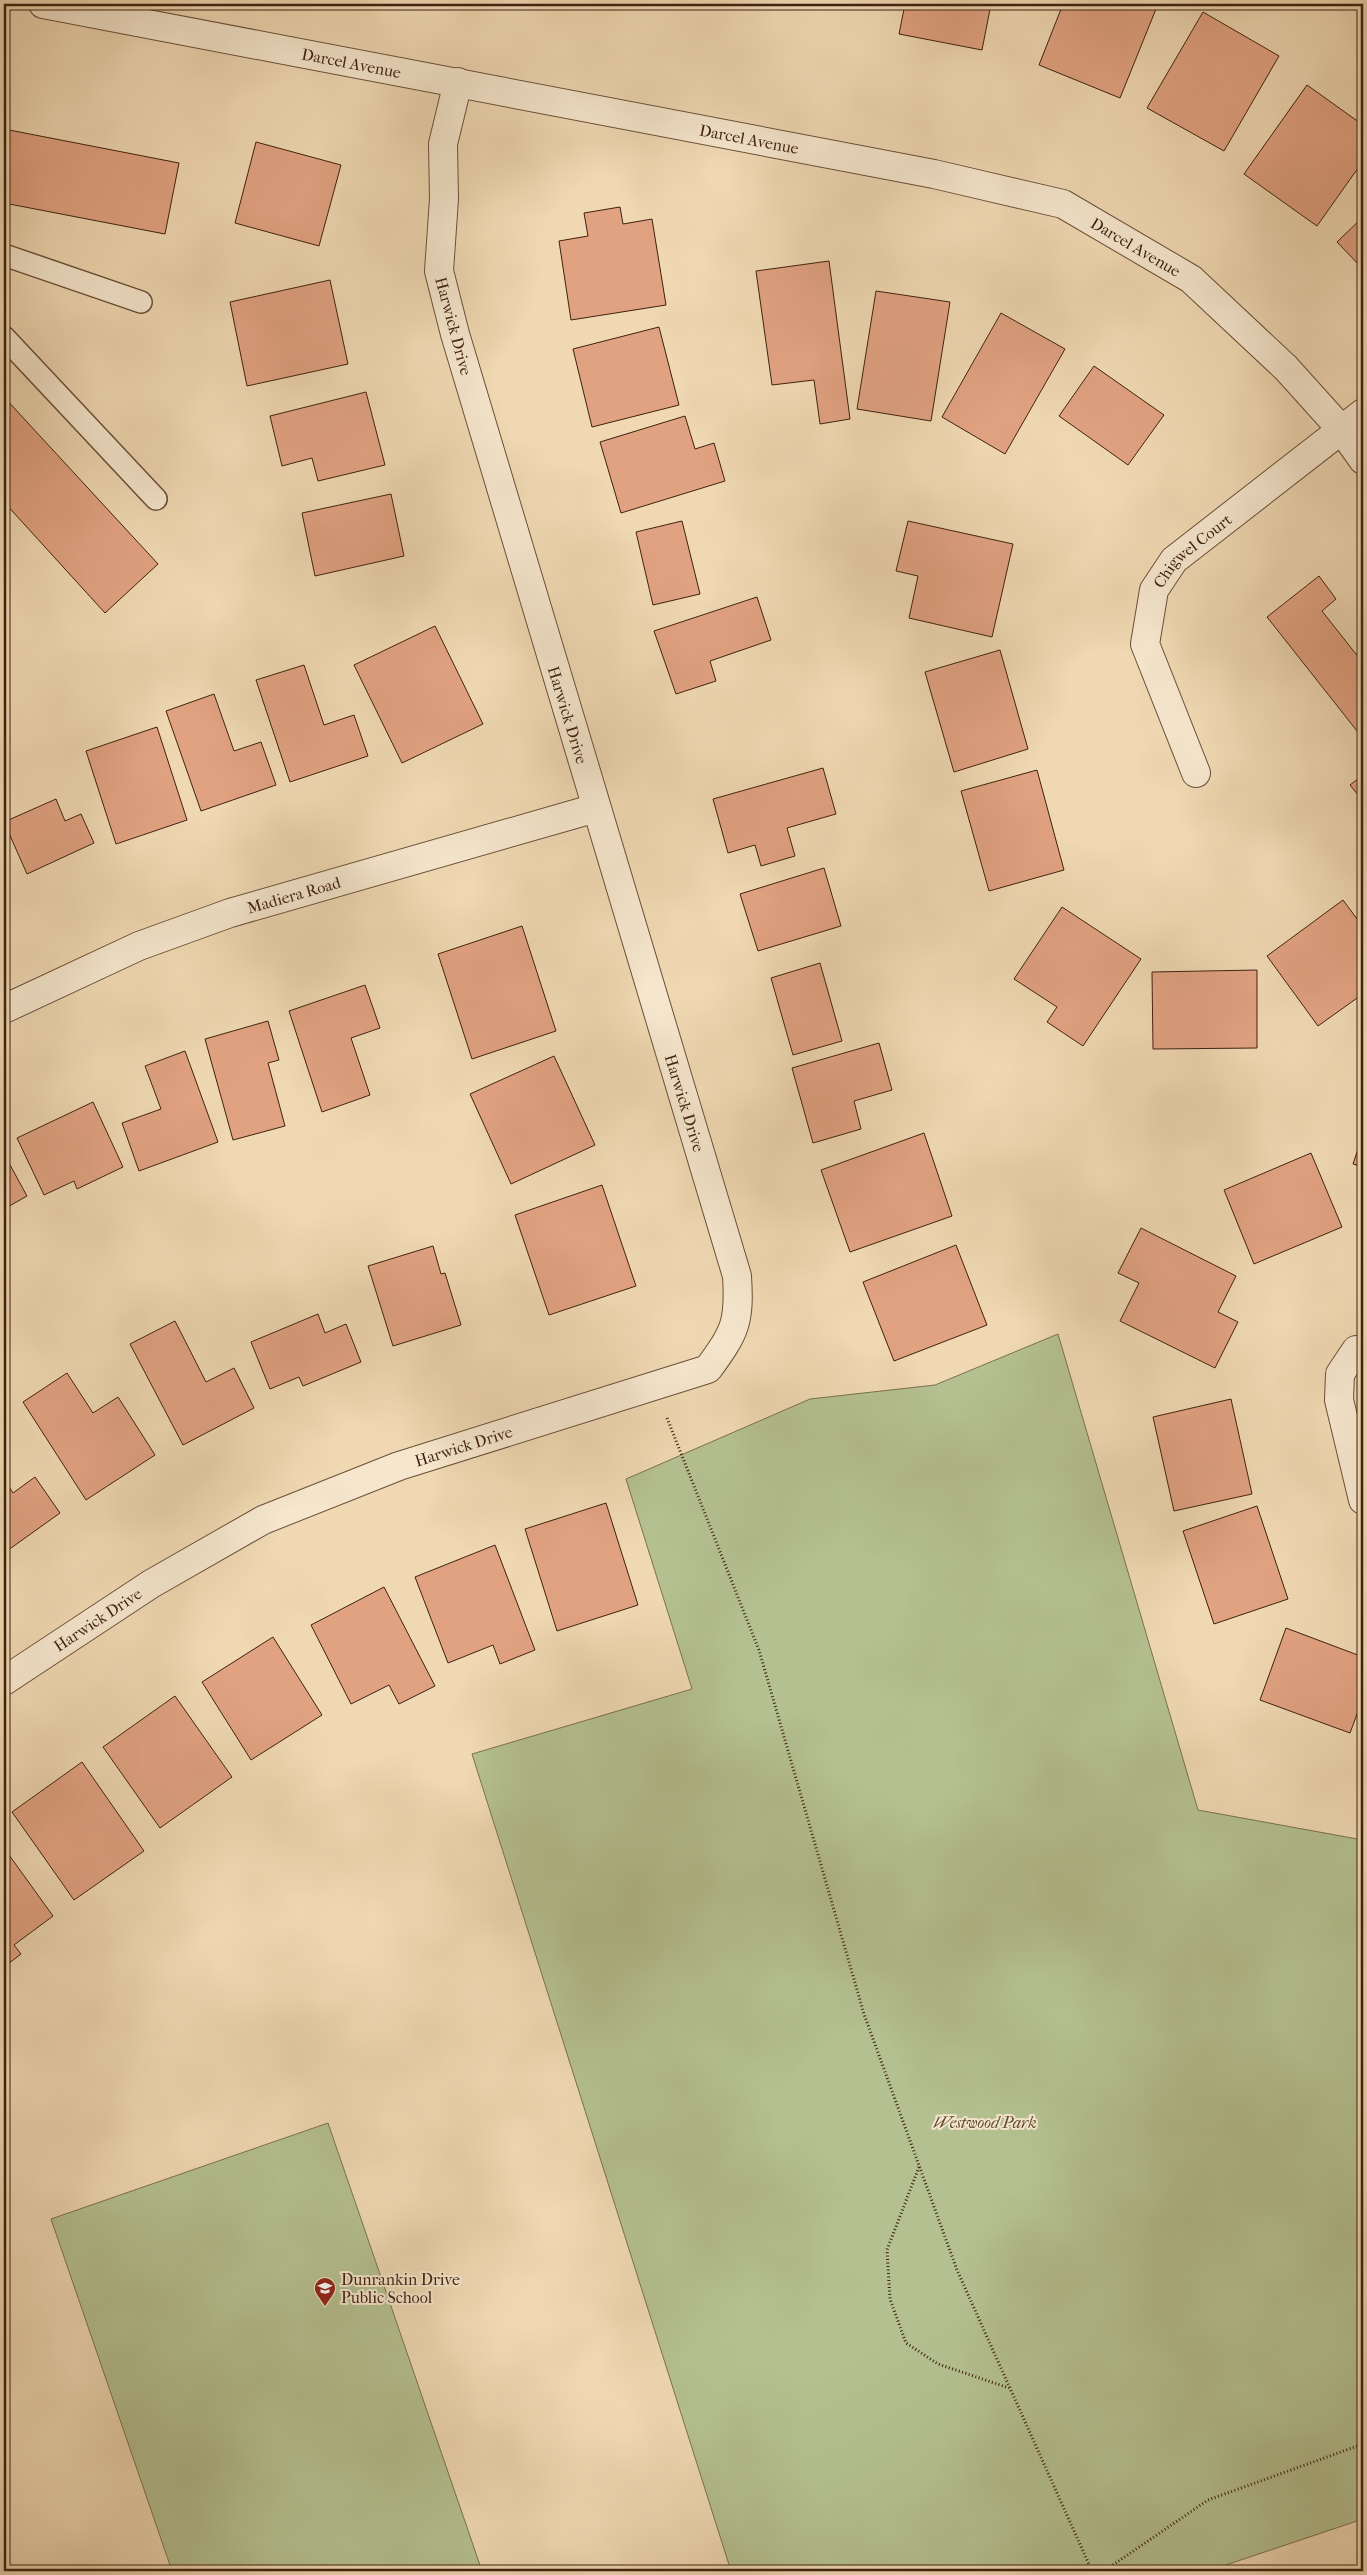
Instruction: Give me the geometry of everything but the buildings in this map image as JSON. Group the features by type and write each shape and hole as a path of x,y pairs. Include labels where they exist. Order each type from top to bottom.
{"street":[{"name":"Darcel Avenue","path":"43,4 934,174 1063,204 1191,278 1286,368 1341,429 1363,460"},
{"name":"Harwick Drive","path":"4,1682 151,1584 263,1520 399,1466 708,1369 730,1340 740,1309 737,1276 458,344 439,271 444,199 443,144 458,82"},
{"name":"Chigwel Court","path":"1196,773 1145,644 1154,590 1174,560 1363,413"},
{"name":"Madiera Road","path":"4,1010 139,946 230,913 596,808"},
{"path":"1363,1352 1356,1350 1340,1374 1339,1400 1363,1500"}],"lane":[{"path":"4,255 141,302"},
{"path":"4,337 156,499"}],"path":[{"path":"657,1384 671,1431 759,1650 864,2014 957,2270 1092,2571"},
{"path":"919,2166 886,2250 890,2299 906,2343 938,2364 1010,2388"},
{"path":"1104,2571 1208,2500 1363,2444"}],"green space":[{"name":"Westwood Park","path":"1058,1334 1198,1810 1363,1840 1363,2519 1208,2571 731,2571 472,1754 692,1689 626,1479 810,1399 935,1385"},
{"path":"328,2123 482,2571 172,2571 51,2219"}],"place":[{"name":"Dunrankin Drive Public School","path":"325,2307"}]}
